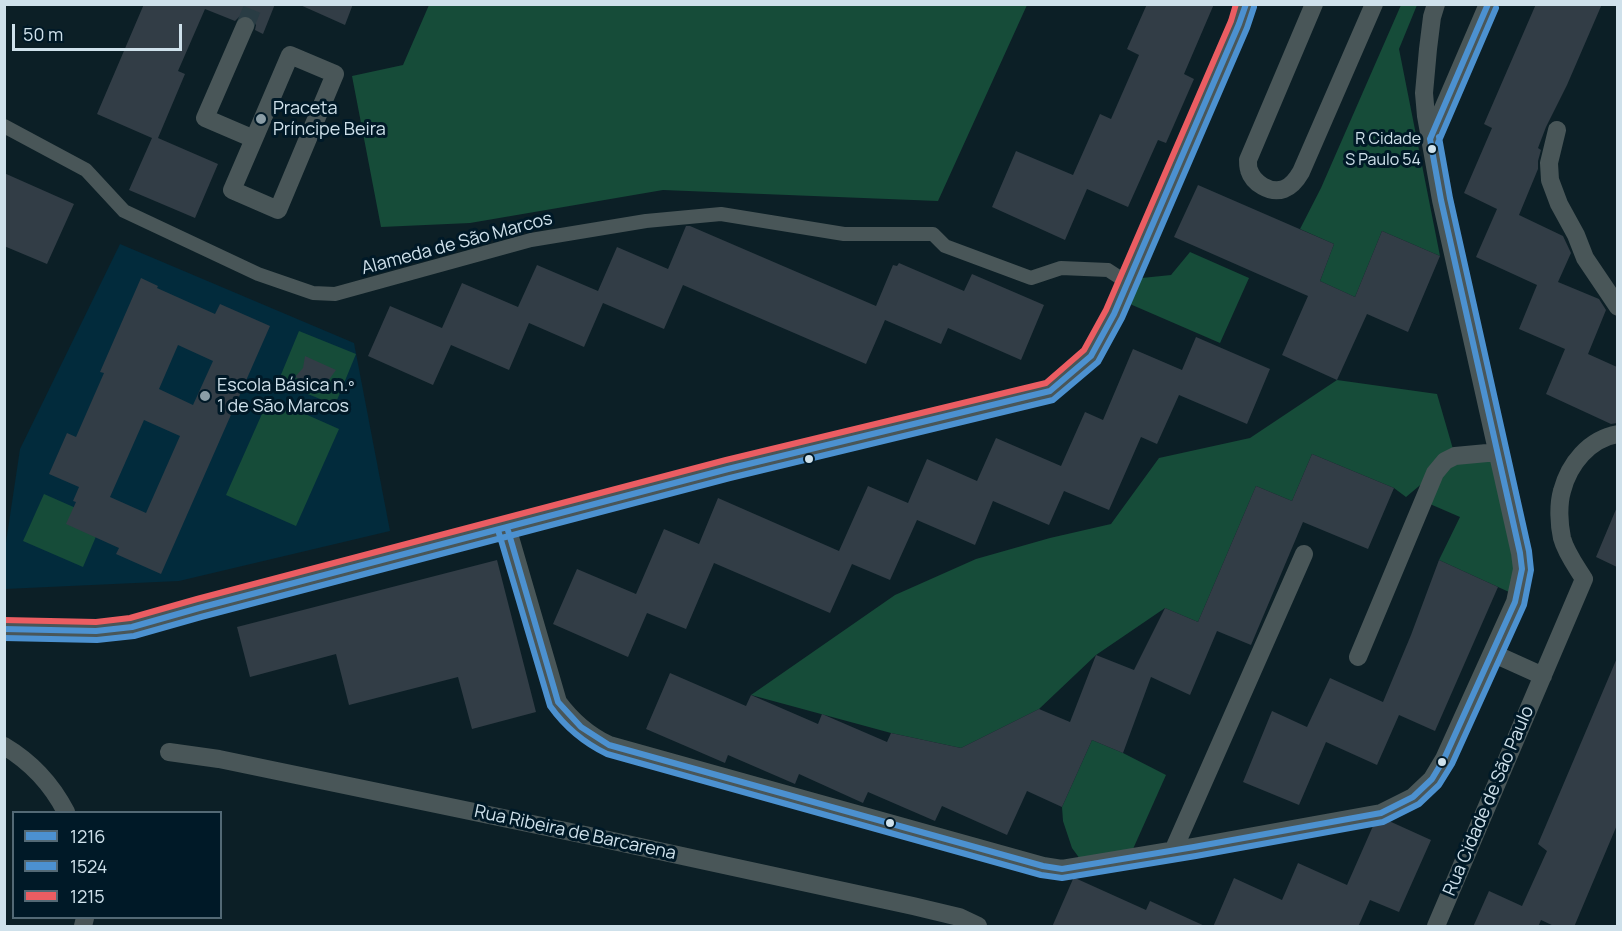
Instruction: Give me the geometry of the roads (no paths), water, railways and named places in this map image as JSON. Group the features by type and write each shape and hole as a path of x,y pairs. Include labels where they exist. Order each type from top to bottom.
{"street":[{"path":"4,629 96,631 132,627 728,469 1050,391 1091,356 1114,314 1246,4"},
{"path":"1314,4 1248,160 1248,169 1255,181 1276,191 1286,189 1295,182 1301,172 1374,4"},
{"path":"507,527 558,702 582,728 596,739 609,745 926,835 1062,869 1381,813 1413,797 1432,779 1444,759 1515,602 1522,569 1441,200 1426,116 1424,93 1432,17 1436,4"},
{"path":"1430,139 1488,4"},
{"path":"245,26 205,118 254,139"},
{"path":"290,56 335,74 278,210 232,190 254,139 290,56"},
{"name":"Alameda de São Marcos","path":"4,126 86,170 124,211 258,274 313,293 335,294 531,240 646,221 721,214 844,234 933,234 945,246 1031,278 1061,268 1108,270 1128,283"},
{"path":"1557,130 1549,163 1550,180 1585,258 1617,307"},
{"name":"Rua Cidade de São Paulo","path":"1436,927 1584,579 1570,557 1563,540 1560,517 1561,492 1580,456 1598,440 1617,434"},
{"path":"1358,657 1435,473 1445,460 1455,456 1498,452"},
{"path":"1173,851 1304,554"},
{"path":"1492,654 1543,676"},
{"path":"4,746 15,752 44,778 65,811"},
{"name":"Rua Ribeira de Barcarena","path":"169,752 219,759 613,841 913,906 959,917 978,927"}],"tunnel":[{"path":"245,26 254,4"}],"place":[{"name":"Praceta Príncipe Beira","path":"261,119"},
{"name":"R Cidade S Paulo 54","path":"1432,149"},
{"name":"Escola Básica n.º 1 de São Marcos","path":"205,396"}]}
